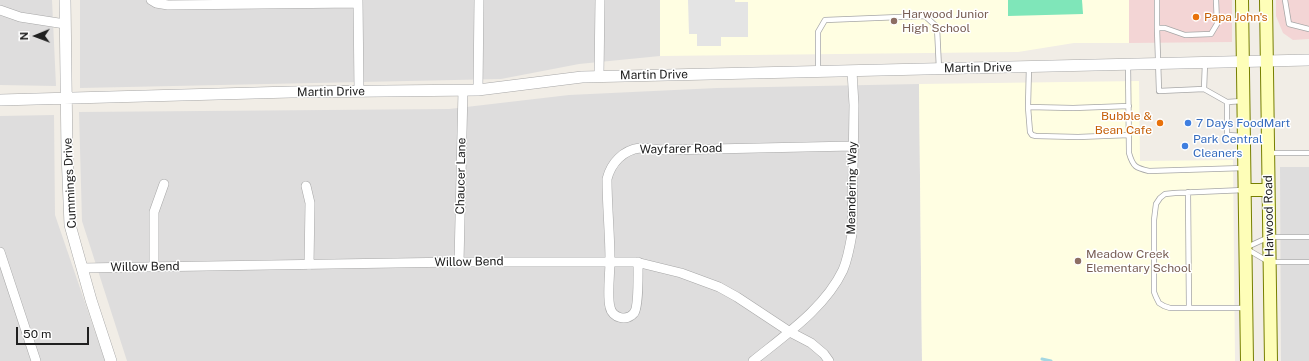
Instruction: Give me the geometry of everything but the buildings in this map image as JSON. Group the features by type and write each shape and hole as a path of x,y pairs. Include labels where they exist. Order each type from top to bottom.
{"main road":[{"name":"Harwood Road","path":"1242,0 1247,361"},
{"name":"Harwood Road","path":"1266,0 1271,361"},
{"path":"1244,190 1268,190"}],"street":[{"name":"Cummings Drive","path":"65,0 70,225 91,300 111,361"},
{"path":"151,0 156,3 168,5 358,2 359,91"},
{"path":"478,90 479,0"},
{"path":"599,76 600,0"},
{"path":"0,10 20,17 66,24"},
{"name":"Martin Drive","path":"0,100 359,91 478,90 599,76 1309,60"},
{"name":"Meandering Way","path":"753,361 790,332 806,317 834,286 846,262 850,250 852,234 854,105 852,71"},
{"name":"Chaucer Lane","path":"459,262 463,90"},
{"name":"Wayfarer Road","path":"638,262 637,309 631,316 624,318 616,316 612,312 610,306 607,179 614,162 628,151 639,148 665,150 853,146"},
{"path":"154,267 154,212 164,184"},
{"path":"306,186 310,203 309,265"},
{"path":"0,252 36,361"},
{"name":"Willow Bend","path":"82,268 459,262 638,262 681,272 709,283 733,295 790,332 811,343 824,354 829,361"}],"lane":[{"path":"1158,0 1157,28 1159,91 1204,89 1227,102 1243,102"},
{"path":"1157,28 1165,28 1185,35 1211,34 1217,24 1216,0"},
{"path":"1285,0 1289,24 1309,29"},
{"path":"818,72 818,32 825,20 925,16 937,27 938,69"},
{"path":"1204,89 1205,62"},
{"path":"1128,64 1129,153 1131,162 1137,168 1149,170 1244,168"},
{"path":"1029,66 1028,107 1030,132 1032,135 1078,137 1129,135"},
{"path":"1227,102 1227,135 1243,136"},
{"path":"1028,107 1073,108 1129,106"},
{"path":"1268,153 1309,153"},
{"path":"1244,190 1165,194 1160,198 1156,204 1154,220 1154,292 1159,303 1170,308 1246,308"},
{"path":"1188,192 1189,308"},
{"path":"1245,248 1269,237 1309,237"},
{"path":"1245,248 1269,262 1309,262"}],"shaded area":[{"path":"0,0 52,0 56,86 0,85"},
{"path":"80,0 660,0 660,56 579,64 501,79 80,88"},
{"name":"Harwood Junior High School","path":"660,0 1129,0 1129,43 1074,43 1018,52 660,56"},
{"path":"688,0 735,0 735,2 748,2 748,37 721,37 721,46 697,46 697,34 689,34"},
{"path":"1129,0 1232,0 1232,42 1129,43"},
{"path":"1276,0 1309,0 1309,39 1293,40 1283,33 1276,16"},
{"name":"Meadow Creek Elementary School","path":"1139,81 1140,161 1233,160 1235,361 922,361 919,84"},
{"path":"919,84 922,361 127,361 82,221 79,112 449,109 569,95 717,88"},
{"path":"54,115 55,215 105,361 0,361 0,116"},
{"path":"1280,167 1309,167 1309,361 1281,361"}],"green space":[{"path":"1008,0 1082,0 1083,14 1008,16"}],"waterway":[{"path":"1042,359 1051,361"}],"place":[{"name":"Papa John's","path":"1196,17"},
{"name":"Harwood Junior High School","path":"894,21"},
{"name":"Bubble & Bean Cafe","path":"1160,123"},
{"name":"7 Days FoodMart","path":"1188,123"},
{"name":"Park Central Cleaners","path":"1185,146"},
{"name":"Meadow Creek Elementary School","path":"1078,261"}]}
